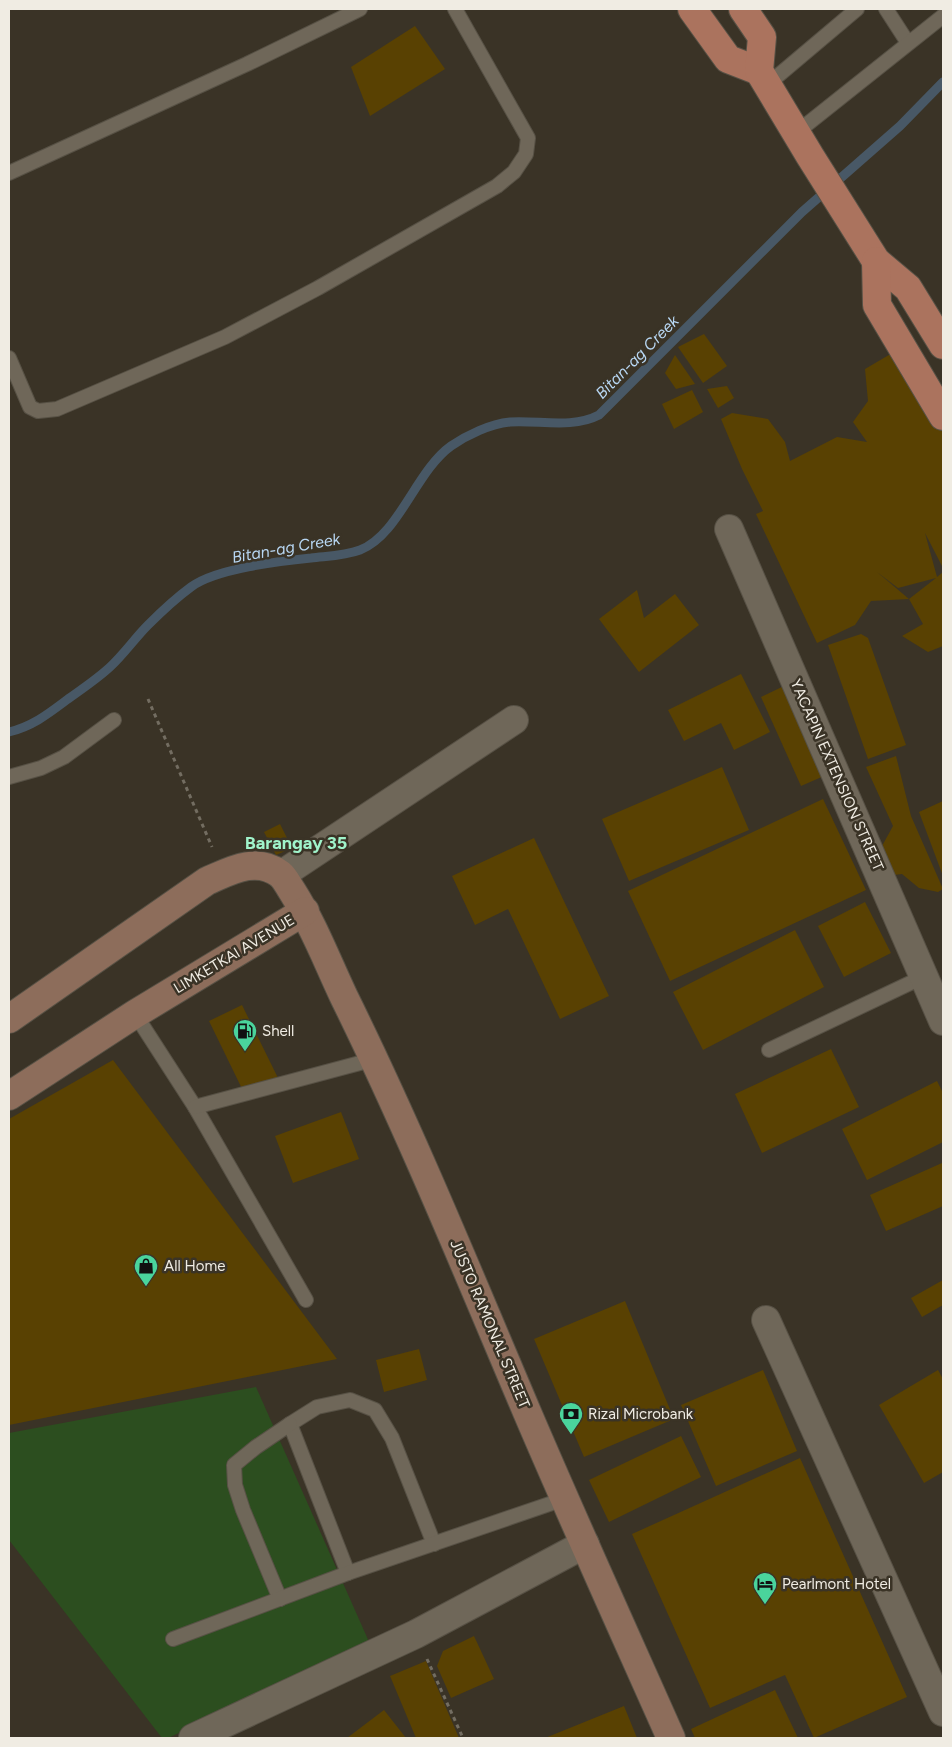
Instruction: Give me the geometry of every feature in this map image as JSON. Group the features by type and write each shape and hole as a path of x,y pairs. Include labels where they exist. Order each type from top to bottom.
{"main road":[{"path":"692,9 728,59 763,78"},
{"path":"743,9 762,37 763,78 876,261 908,288 943,345"},
{"path":"876,261 877,305 943,416"}],"street":[{"name":"YACAPIN EXTENSION STREET","path":"729,529 925,976 943,1022"},
{"path":"9,1019 191,892 224,873 243,866 256,865 281,875 514,720"},
{"name":"LIMKETKAI AVENUE","path":"9,1096 135,1014 305,911 281,875"},
{"name":"JUSTO RAMONAL STREET","path":"305,911 413,1144 564,1498 671,1738"},
{"path":"766,1320 943,1712"},
{"path":"193,1738 416,1634 586,1544"}],"lane":[{"path":"9,173 247,64 360,9"},
{"path":"9,358 30,407 38,411 57,409 224,336 318,288 497,186 514,172 526,154 528,138 455,9"},
{"path":"763,78 857,9"},
{"path":"886,9 908,44"},
{"path":"803,144 908,44 943,16"},
{"path":"9,777 41,768 64,757 114,720"},
{"path":"768,1050 925,976"},
{"path":"135,1014 195,1107 306,1300"},
{"path":"195,1107 375,1059"},
{"path":"280,1599 235,1485 234,1465 256,1447 317,1407 350,1400 375,1410 392,1438 434,1544"},
{"path":"290,1424 348,1573"},
{"path":"173,1640 348,1573 564,1498"}],"path":[{"path":"148,699 224,873"},
{"path":"416,1634 463,1738"}],"green space":[{"path":"256,1387 370,1644 168,1738 162,1738 9,1540 9,1433"}],"building":[{"path":"415,26 445,69 370,116 351,67"},
{"path":"704,334 727,366 703,383 678,347"},
{"path":"894,352 943,429 943,568 925,533 937,577 943,572 943,646 928,652 902,636 923,624 909,599 871,601 855,625 817,643 756,514 763,511 742,469 721,419 732,413 768,419 785,442 790,461 837,437 867,442 853,422 868,401 865,369","holes":["877,572 898,588 936,578 909,599"]},
{"path":"675,355 695,384 676,389 665,373"},
{"path":"727,386 734,398 718,408 707,389"},
{"path":"692,390 703,412 674,429 662,404"},
{"path":"637,590 644,618 675,594 699,625 639,672 599,619"},
{"path":"861,634 868,638 906,745 868,759 828,645"},
{"path":"741,674 770,732 734,750 721,723 684,741 668,710"},
{"path":"784,686 824,776 801,786 761,697"},
{"path":"896,756 911,816 943,889 938,892 919,888 902,874 894,875 882,846 893,826 866,767"},
{"path":"722,767 749,830 629,881 602,819"},
{"path":"823,799 866,890 670,981 628,891"},
{"path":"943,801 943,876 919,812"},
{"path":"280,824 292,848 276,855 264,832"},
{"path":"534,838 609,996 560,1019 508,909 475,925 452,876"},
{"path":"865,902 891,953 844,977 818,926"},
{"path":"795,930 824,987 703,1050 673,992"},
{"name":"Shell","path":"242,1005 280,1082 247,1099 209,1021"},
{"path":"831,1049 859,1107 762,1153 735,1094"},
{"name":"All Home","path":"113,1060 337,1359 9,1425 9,1119"},
{"path":"937,1081 943,1093 943,1142 867,1180 842,1129"},
{"path":"341,1112 359,1159 293,1183 275,1136"},
{"path":"942,1163 943,1206 886,1231 870,1195"},
{"path":"943,1280 943,1305 922,1317 911,1298"},
{"path":"625,1301 674,1419 584,1457 534,1339"},
{"path":"419,1349 427,1380 384,1392 376,1360"},
{"path":"763,1370 797,1451 716,1486 681,1405"},
{"path":"938,1370 943,1379 943,1472 924,1483 879,1405"},
{"path":"681,1436 701,1477 609,1522 589,1480"},
{"name":"Pearlmont Hotel","path":"800,1458 907,1697 814,1738 785,1675 710,1708 632,1534"},
{"path":"474,1636 494,1679 451,1698 437,1666 443,1651"},
{"path":"426,1661 459,1738 416,1738 390,1676"},
{"path":"775,1690 798,1738 695,1738 691,1729"},
{"path":"624,1706 637,1738 545,1738"},
{"path":"384,1710 406,1738 347,1738"}],"waterway":[{"name":"Bitan-ag Creek","path":"9,732 40,719 100,676 163,610 185,591 202,581 216,575 248,567 348,554 374,542 397,517 439,457 464,438 502,423 567,423 578,422 599,415 802,212 900,126 943,82"}],"place":[{"name":"Shell","path":"245,1052"},
{"name":"All Home","path":"146,1287"},
{"name":"Rizal Microbank","path":"571,1435"},
{"name":"Pearlmont Hotel","path":"765,1605"}],"district":[{"name":"Barangay 35","path":"296,843"}]}
